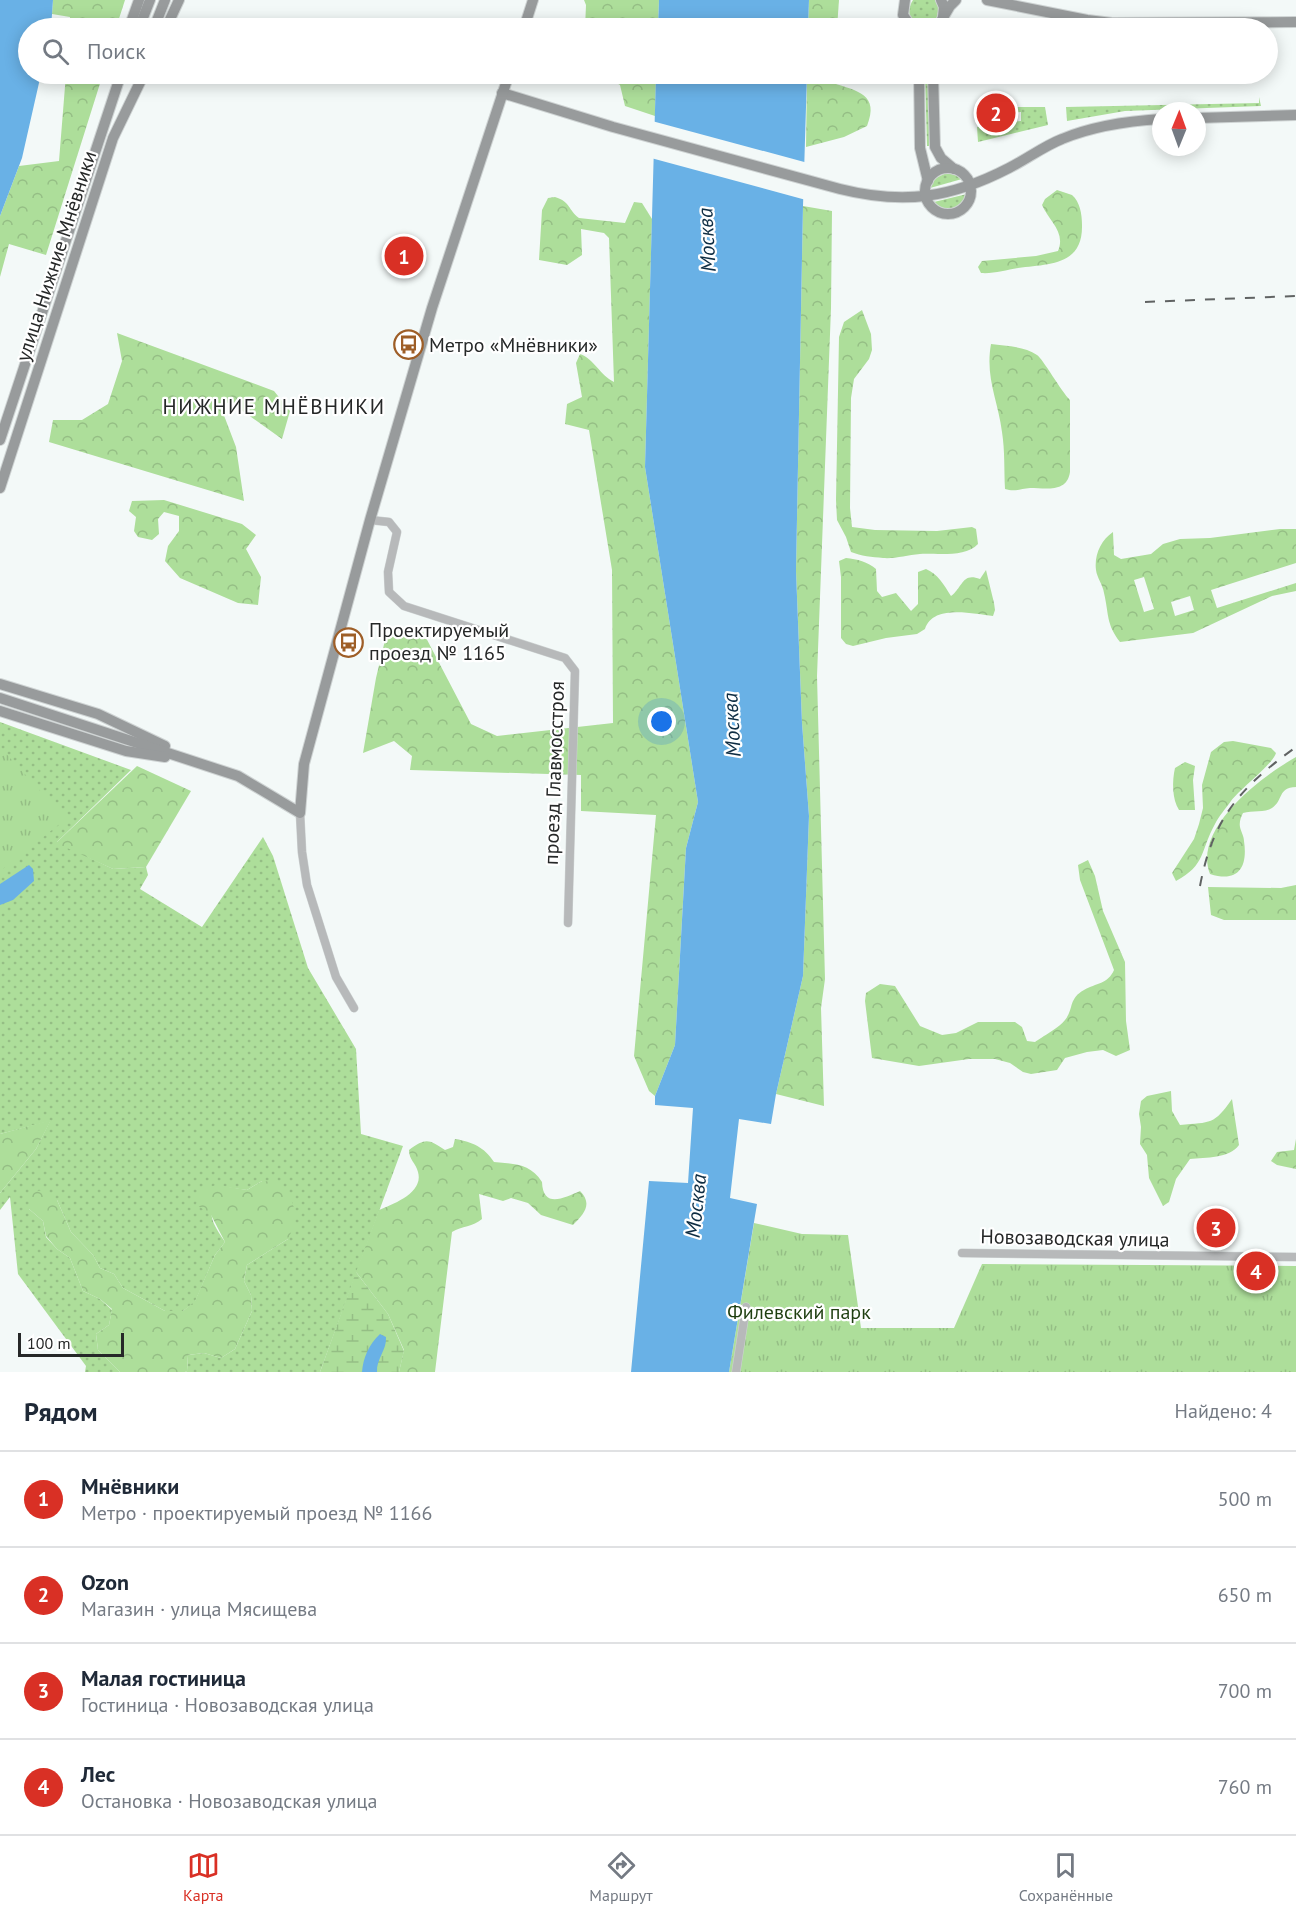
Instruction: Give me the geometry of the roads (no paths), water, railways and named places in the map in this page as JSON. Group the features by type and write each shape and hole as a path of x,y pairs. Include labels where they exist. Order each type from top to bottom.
{"street":[{"path":"133,18 139,0"},
{"path":"143,18 150,0"},
{"path":"158,18 165,0"},
{"path":"171,18 179,0"},
{"path":"527,18 533,0"},
{"path":"905,0 903,15 905,18"},
{"path":"940,18 944,7 941,0"},
{"path":"943,18 956,0"},
{"path":"987,0 1077,18"},
{"path":"1278,22 1296,22"},
{"name":"улица Нижние Мнёвники","path":"0,440 118,84"},
{"path":"120,124 134,84"},
{"name":"улица Нижние Мнёвники","path":"0,488 120,124 139,84"},
{"path":"354,1008 336,977 307,885 300,813 304,764 370,520 432,308 505,84"},
{"path":"919,84 920,148 928,181 926,196 934,209 947,214 961,210 970,199 970,185 962,173 941,158 935,147 933,84"},
{"path":"502,93 614,127 879,198 926,196 970,185 1011,167 1062,139 1131,121 1152,120"},
{"path":"1206,118 1296,115"},
{"path":"928,181 939,170 954,169"},
{"path":"38,324 51,328"},
{"name":"проезд Главмосстроя","path":"370,520 389,522 397,532 388,572 389,592 404,606 565,658 575,671 568,923"},
{"path":"0,684 98,714 201,763"},
{"path":"2,698 238,776 300,813"},
{"path":"0,711 25,717 126,751 201,763"},
{"name":"Новозаводская улица","path":"962,1253 1296,1257"},
{"path":"736,1372 746,1307"}],"water":[{"path":"0,0 53,0 52,18 18,18 18,84 39,84 22,158 0,216"},
{"path":"659,0 809,0 808,18 658,18"},
{"name":"Москва","path":"656,84 807,84 796,571 802,723 809,816 803,976 771,1124 739,1119 730,1198 757,1204 729,1372 631,1372 649,1181 688,1183 693,1108 655,1105 655,1096 675,1045 686,848 698,802 645,467"},
{"path":"29,865 33,869 34,881 13,900 0,905 0,884"},
{"path":"380,1334 386,1337 386,1342 377,1372 362,1372 367,1351"}],"railway":[{"path":"1145,302 1296,296"},
{"path":"1200,886 1213,841 1232,806 1260,776 1296,747"}],"place":[{"name":"Ozon","path":"996,113"},
{"name":"Мнёвники","path":"404,256"},
{"name":"Метро «Мнёвники»","path":"408,345"},
{"name":"Проектируемый проезд № 1165","path":"348,642"},
{"name":"Малая гостиница","path":"1216,1228"},
{"name":"Лес","path":"1256,1271"}],"district":[{"name":"НИЖНИЕ МНЁВНИКИ","path":"274,407"}],"park label":[{"name":"Филевский парк","path":"799,1312"}]}
